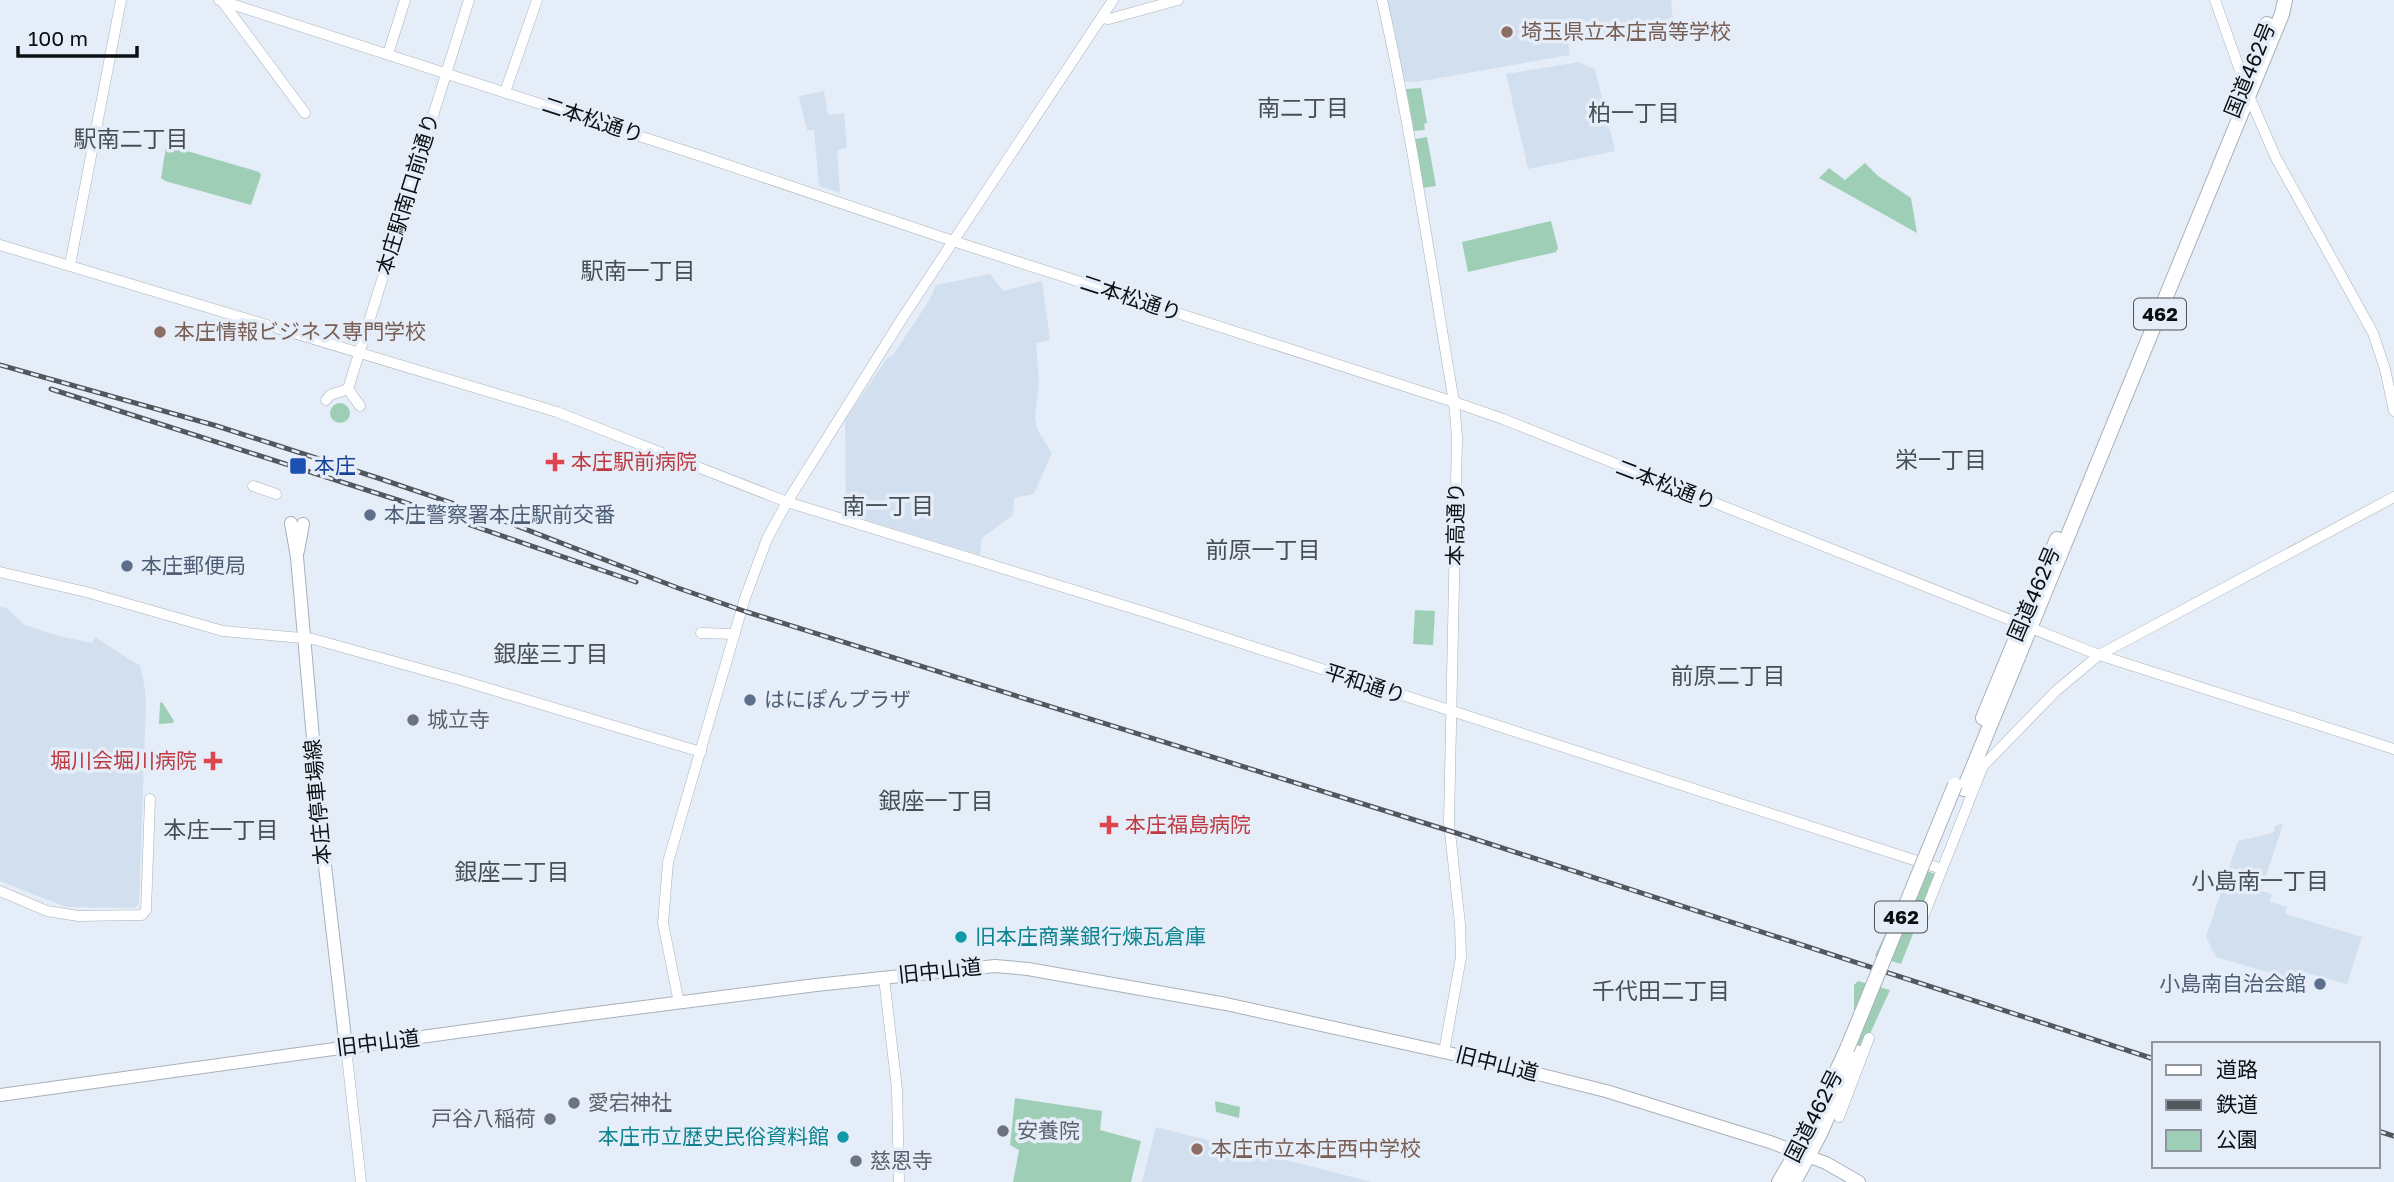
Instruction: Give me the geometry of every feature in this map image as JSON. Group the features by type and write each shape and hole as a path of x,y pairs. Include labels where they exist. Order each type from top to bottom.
{"highway":[{"name":"国道462号","path":"2246,89 2276,0"},
{"name":"国道462号","path":"1794,1182 1803,1153 1852,1051 2193,215 2246,89 2282,14 2285,0"},
{"name":"国道462号","path":"1779,1182 1803,1153"}],"main road":[{"name":"本庄停車場線","path":"297,523 303,638 326,883 346,1047"},
{"name":"旧中山道","path":"0,1095 679,1003 961,968 1018,967 1226,1004 1606,1091 1803,1153 1835,1167 1859,1182"}],"street":[{"path":"70,265 121,0"},
{"path":"221,0 305,113"},
{"name":"二本松通り","path":"221,0 953,241 1454,402 2099,655 2394,749"},
{"path":"388,54 405,0"},
{"name":"本庄駅南口前通り","path":"348,389 469,0"},
{"path":"505,92 537,0"},
{"path":"679,1003 664,933 663,906 668,862 758,563 787,502 953,241 1113,0"},
{"path":"1101,18 1109,19 1178,0"},
{"name":"本高通り","path":"1382,0 1410,136 1454,402 1458,454 1449,823 1461,957 1444,1052"},
{"path":"2215,0 2246,89 2276,158 2373,333 2385,369 2394,411"},
{"name":"平和通り","path":"0,245 557,412 787,502 1156,616 1942,869"},
{"path":"326,400 348,389 360,406"},
{"path":"253,486 276,494"},
{"path":"1922,920 1983,766 2056,691 2099,655 2394,497"},
{"path":"0,572 86,592 223,631 303,638 460,680 701,752"},
{"path":"731,647 701,633 735,634"},
{"path":"0,891 47,911 78,916 142,915 146,909 150,799"},
{"path":"884,978 897,1089 899,1182"},
{"path":"1839,1116 1869,1038"},
{"path":"346,1047 361,1182"}],"shaded area":[{"name":"埼玉県立本庄高等学校","path":"1386,0 1671,0 1673,21 1568,41 1570,55 1416,82 1404,81"},
{"path":"1579,62 1595,69 1615,151 1528,169 1506,74"},
{"path":"824,91 828,115 844,113 847,148 837,150 840,193 819,186 814,130 807,130 799,96"},
{"path":"990,274 1003,291 1042,281 1050,340 1036,343 1039,384 1035,417 1037,429 1052,453 1034,494 1014,498 1013,515 982,538 980,555 846,514 845,420 887,358 893,355 929,301 936,285"},
{"path":"0,607 6,608 25,625 59,636 92,643 95,637 140,666 146,703 139,904 135,908 66,907 0,881"},
{"path":"2283,825 2261,891 2272,894 2270,902 2287,907 2285,914 2362,937 2347,984 2299,971 2295,980 2216,957 2206,937 2238,841 2273,833 2275,826"},
{"name":"本庄市立本庄西中学校","path":"1156,1127 1329,1171 1371,1182 1142,1182"}],"green space":[{"path":"1421,88 1427,123 1424,124 1425,130 1414,131 1406,89"},
{"path":"1427,137 1436,186 1423,188 1415,139"},
{"path":"166,146 259,172 261,175 251,205 165,181 161,178"},
{"path":"1865,163 1878,176 1911,198 1917,233 1819,178 1829,168 1845,180"},
{"path":"1551,221 1558,248 1556,252 1468,272 1462,242"},
{"path":"336,403 344,403 350,413 344,423 336,423 330,417 330,409"},
{"path":"1415,610 1435,611 1433,645 1413,644"},
{"path":"162,702 174,721 173,723 159,724"},
{"path":"1916,867 1935,874 1901,964 1875,956"},
{"path":"1858,981 1890,990 1864,1047 1845,1041 1854,1020 1854,985"},
{"path":"1015,1098 1102,1111 1100,1130 1141,1141 1131,1182 1013,1182 1019,1150 1010,1145"},
{"path":"1215,1101 1240,1107 1239,1118 1216,1112"}],"railway":[{"path":"0,365 217,426 499,519 747,612 1450,831 2152,1058"},
{"path":"51,389 404,502 636,582"},
{"path":"2380,1132 2394,1136"}],"place":[{"name":"埼玉県立本庄高等学校","path":"1507,32"},
{"name":"本庄情報ビジネス専門学校","path":"160,332"},
{"name":"本庄駅前病院","path":"555,462"},
{"name":"本庄","path":"298,466"},
{"name":"本庄警察署本庄駅前交番","path":"370,515"},
{"name":"本庄郵便局","path":"127,566"},
{"name":"はにぽんプラザ","path":"750,700"},
{"name":"城立寺","path":"413,720"},
{"name":"堀川会堀川病院","path":"213,761"},
{"name":"本庄福島病院","path":"1109,825"},
{"name":"旧本庄商業銀行煉瓦倉庫","path":"961,937"},
{"name":"小島南自治会館","path":"2320,984"},
{"name":"愛宕神社","path":"574,1103"},
{"name":"戸谷八稲荷","path":"550,1119"},
{"name":"安養院","path":"1003,1131"},
{"name":"本庄市立歴史民俗資料館","path":"843,1137"},
{"name":"本庄市立本庄西中学校","path":"1197,1149"},
{"name":"慈恩寺","path":"856,1161"}],"district":[{"name":"南二丁目","path":"1303,108"},
{"name":"柏一丁目","path":"1634,113"},
{"name":"駅南二丁目","path":"131,139"},
{"name":"駅南一丁目","path":"638,271"},
{"name":"栄一丁目","path":"1941,460"},
{"name":"南一丁目","path":"888,506"},
{"name":"前原一丁目","path":"1263,550"},
{"name":"銀座三丁目","path":"551,654"},
{"name":"前原二丁目","path":"1728,676"},
{"name":"銀座一丁目","path":"936,801"},
{"name":"本庄一丁目","path":"221,830"},
{"name":"銀座二丁目","path":"512,872"},
{"name":"小島南一丁目","path":"2260,881"},
{"name":"千代田二丁目","path":"1661,991"}]}
